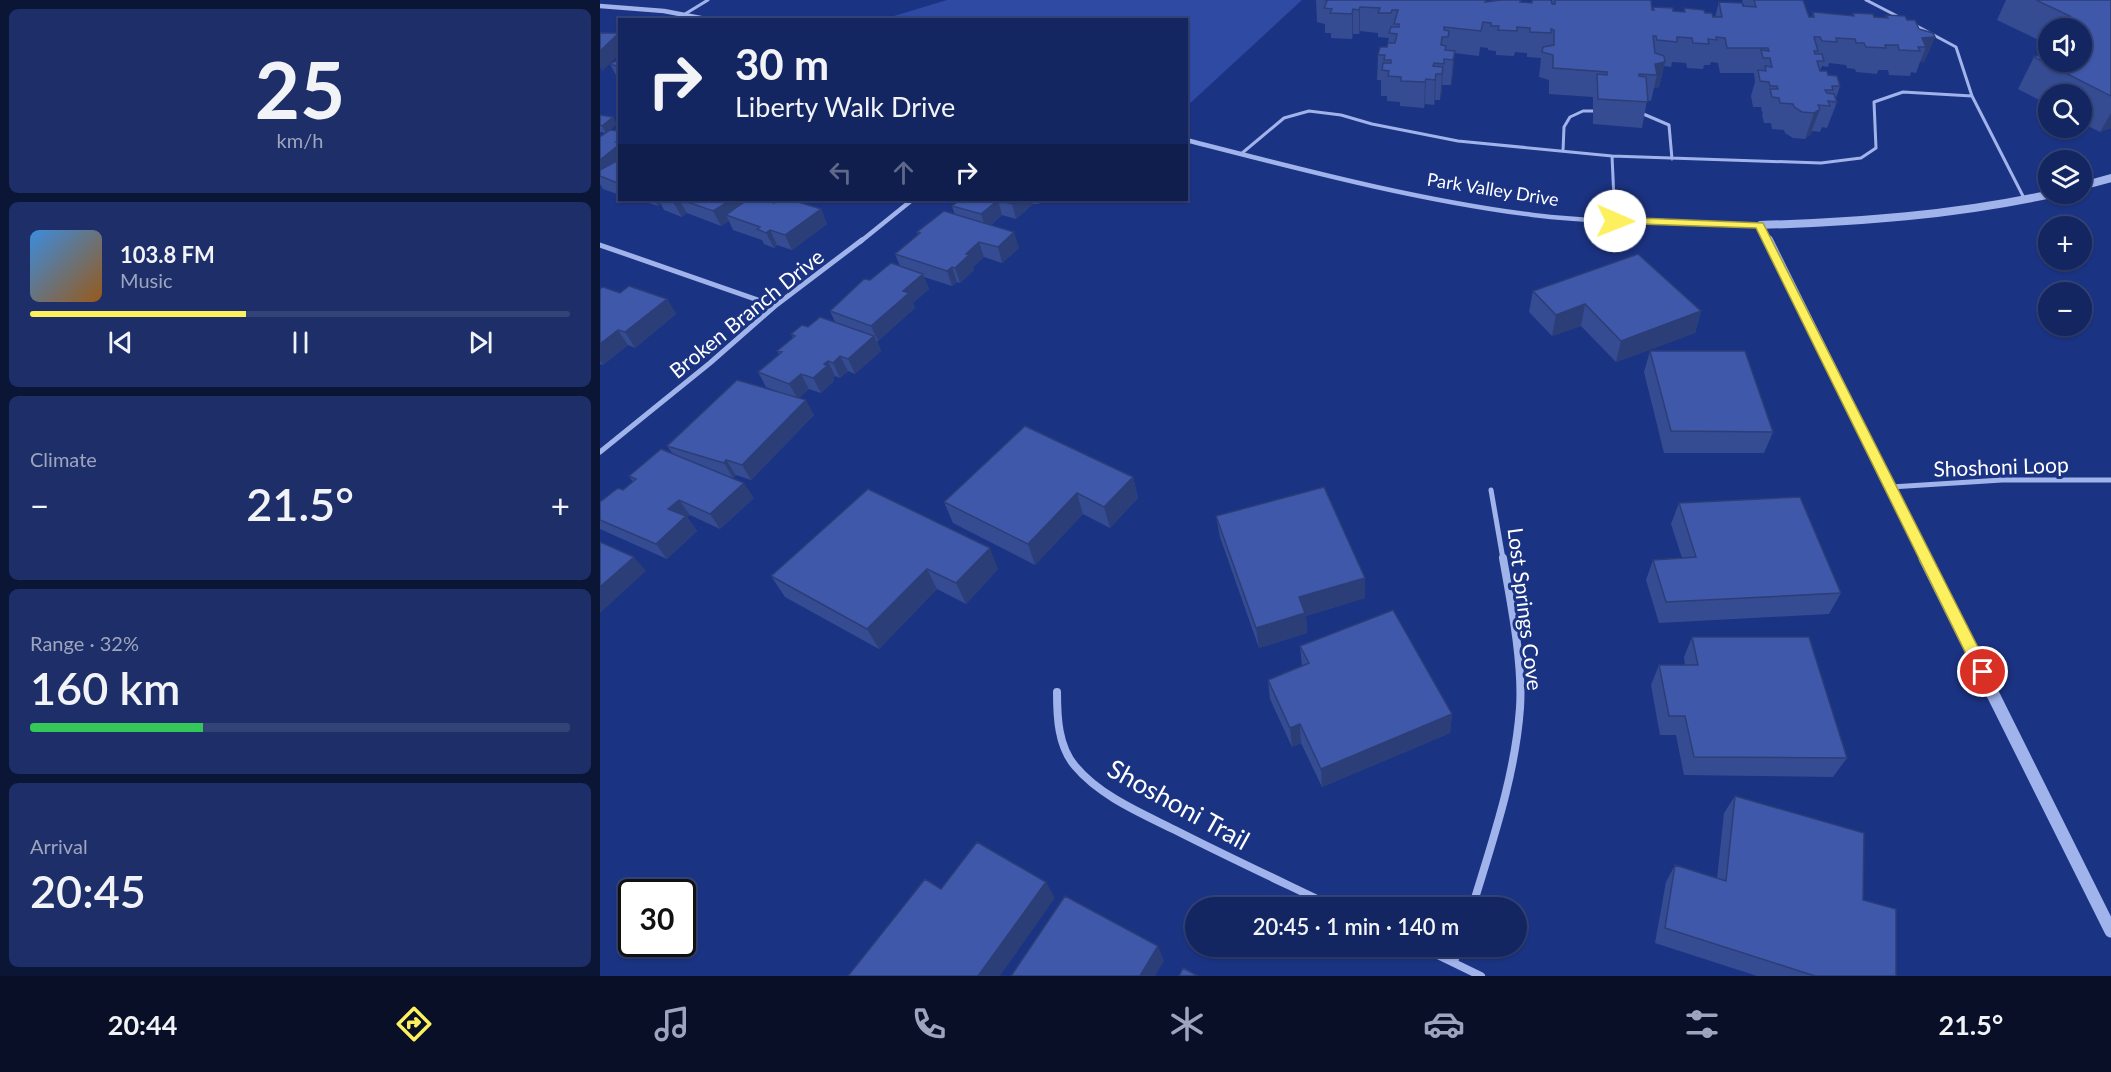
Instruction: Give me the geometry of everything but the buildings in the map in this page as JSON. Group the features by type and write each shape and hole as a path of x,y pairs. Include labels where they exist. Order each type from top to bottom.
{"street":[{"path":"600,6 685,14 702,18"},
{"name":"Park Valley Drive","path":"1188,141 1332,177 1461,204 1534,215 1615,221 1760,225 1833,223 1919,216 2038,197"},
{"path":"2092,183 2111,178"},
{"name":"Broken Branch Drive","path":"600,452 710,363 775,306 911,201"},
{"path":"1760,225 2111,931"},
{"path":"600,245 775,306"},
{"name":"Shoshoni Loop","path":"1891,487 2002,480 2111,480"},
{"name":"Lost Springs Cove","path":"1475,897 1509,786 1520,707 1519,674 1508,587 1491,490"},
{"name":"Shoshoni Trail","path":"1057,692 1057,720 1065,752 1076,768 1091,780 1132,808 1314,897"},
{"path":"1442,957 1480,976"},
{"path":"1454,963 1456,957"}],"lane":[{"path":"685,14 708,0"},
{"path":"1866,0 1956,47 1972,96 2025,200"},
{"path":"1241,154 1284,118 1309,111 1341,115 1372,124 1458,141 1612,156 1821,163 1861,158 1876,148 1874,102 1903,92 1972,96"},
{"path":"1563,151 1564,125 1567,119 1583,111 1593,111"},
{"path":"1641,113 1657,117 1669,125 1672,159"},
{"path":"1612,156 1615,221"}],"shaded area":[{"path":"947,0 1302,0 1188,105 1188,18 887,18"}],"route":[{"path":"1615,221 1687,221 1760,225 1983,672"}]}
